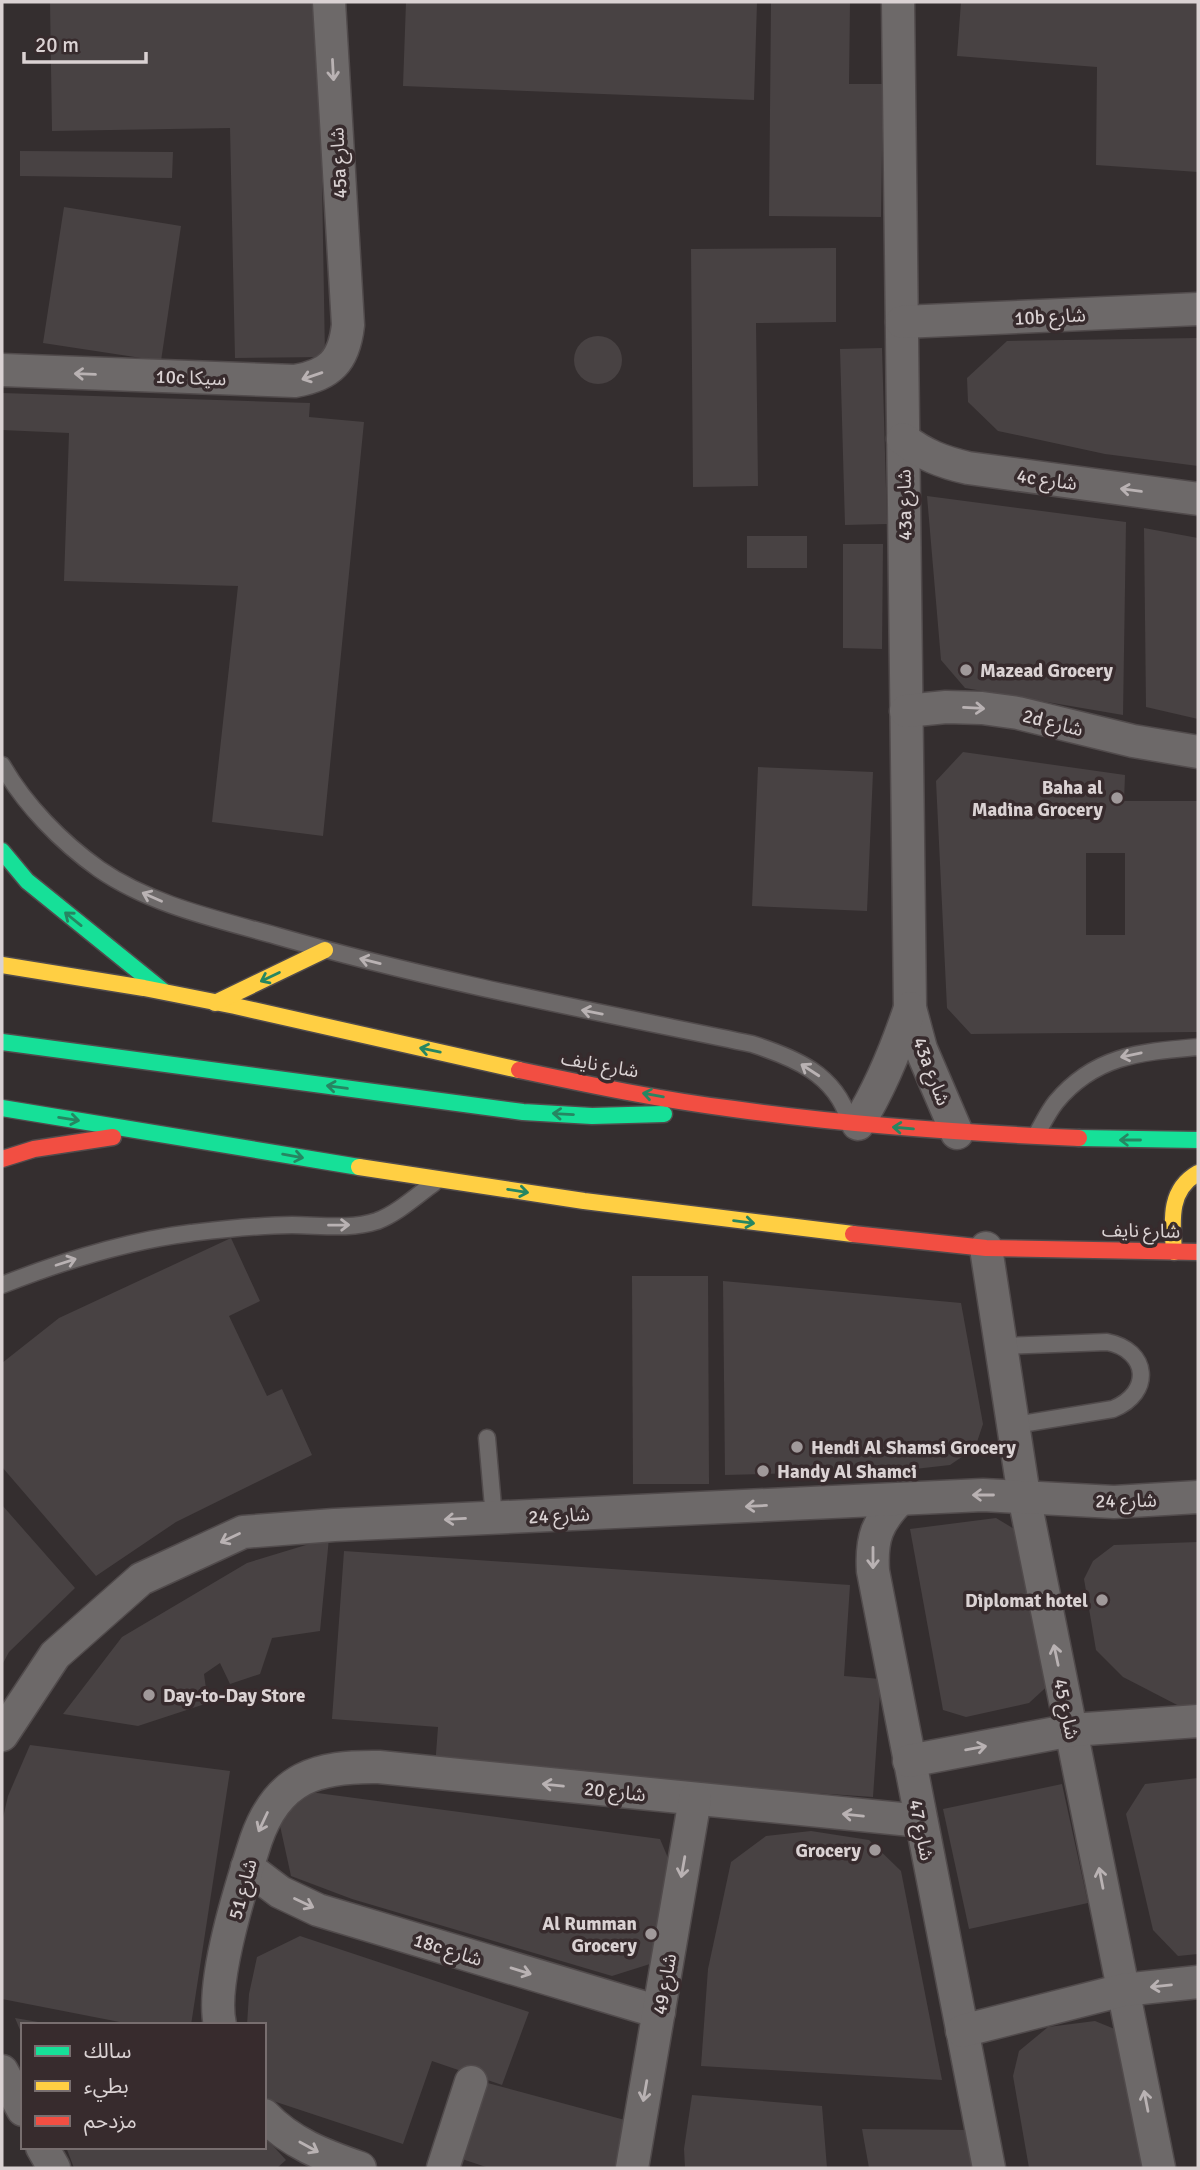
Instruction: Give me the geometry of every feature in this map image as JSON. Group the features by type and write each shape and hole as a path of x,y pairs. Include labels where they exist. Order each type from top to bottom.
{"main road":[{"path":"2,851 27,881 165,992"},
{"path":"215,1003 325,950"},
{"name":"شارع نايف","path":"2,965 165,992 559,1078 729,1108 957,1133 1198,1140"},
{"path":"2,1042 523,1112 592,1116 729,1108"},
{"name":"شارع نايف","path":"2,1108 439,1179 783,1227 986,1248 1198,1252"},
{"path":"2,1159 34,1149 150,1132"},
{"path":"1174,1252 1175,1196 1182,1184 1198,1173"}],"street":[{"name":"45a شارع","path":"329,2 348,325"},
{"name":"43a شارع","path":"898,2 910,1008 920,1049 957,1133"},
{"name":"10b شارع","path":"902,322 1198,309"},
{"name":"10c سيكا","path":"2,370 295,381 312,378 327,370 339,358 346,342 348,325"},
{"name":"4c شارع","path":"903,439 922,453 944,463 968,468 1198,499"},
{"name":"2d شارع","path":"906,711 946,707 1018,713 1133,741 1198,752"},
{"name":"43a شارع","path":"854,1123 889,1069 910,1008"},
{"name":"شارع 45","path":"986,1248 1024,1496 1159,2168"},
{"name":"شارع 24","path":"2,1735 55,1655 141,1579 243,1532 494,1517 983,1495 1114,1503 1198,1497"},
{"name":"شارع 47","path":"900,1499 886,1513 876,1531 872,1550 873,1571 989,2168"},
{"path":"909,1760 1072,1730 1198,1721"},
{"name":"شارع 20","path":"309,1774 333,1768 379,1767 921,1821"},
{"name":"شارع 51","path":"220,2023 220,1972 247,1867 263,1819 275,1801 309,1774"},
{"name":"شارع 49","path":"632,2168 695,1799"},
{"name":"18c شارع","path":"247,1867 280,1892 318,1910 659,2012"},
{"path":"962,2031 1123,1990 1198,1982"},
{"path":"2,2071 21,2106"},
{"path":"443,2168 471,2082"},
{"path":"266,2117 278,2129 315,2151 357,2168"},
{"path":"43,2149 54,2168"}],"lane":[{"path":"2,765 12,782 52,830 100,870 155,899 325,950 536,1000 752,1044 781,1053 830,1084 854,1123"},
{"path":"1036,1137 1054,1104 1081,1077 1115,1059 1151,1051 1198,1047"},
{"path":"2,1285 86,1255 187,1234 239,1227 341,1226 373,1222 395,1211 439,1179"},
{"path":"1003,1346 1107,1342 1120,1344 1130,1350 1138,1361 1141,1373 1135,1396 1113,1409 1015,1425"},
{"path":"486,1438 494,1517"}],"building":[{"path":"50,2 319,2 325,357 235,358 230,128 52,131"},
{"path":"406,2 757,2 754,100 403,86"},
{"path":"771,2 850,2 849,84 883,84 881,217 769,216"},
{"path":"961,2 1198,2 1198,172 1096,165 1097,67 957,56"},
{"path":"20,151 173,152 172,178 20,176"},
{"path":"64,207 181,226 161,361 43,343"},
{"path":"836,248 836,322 756,323 758,486 693,487 691,249"},
{"path":"598,336 615,343 622,360 615,377 598,384 581,377 574,360 581,343"},
{"path":"1198,338 1198,466 1105,454 998,431 968,402 967,378 1007,341"},
{"path":"882,348 887,524 845,525 840,349"},
{"path":"2,393 310,403 309,417 364,422 323,836 212,822 238,586 64,581 69,433 2,430"},
{"path":"927,496 1126,522 1123,715 965,688 941,660"},
{"path":"1144,528 1198,538 1198,719 1146,707"},
{"path":"747,536 807,536 807,568 747,568"},
{"path":"843,544 883,544 882,649 843,648"},
{"path":"963,752 1125,775 1124,801 1198,801 1198,1032 971,1034 947,1008 936,781","holes":["1086,853 1125,853 1125,935 1086,935"]},
{"path":"758,767 873,772 867,911 752,906"},
{"path":"231,1238 260,1301 229,1316 267,1396 282,1389 312,1455 176,1522 96,1576 2,1467 2,1363 59,1318"},
{"path":"632,1276 708,1276 709,1484 633,1484"},
{"path":"723,1281 961,1303 983,1424 975,1448 950,1465 906,1470 725,1475"},
{"path":"2,1505 75,1588 9,1652 2,1665"},
{"path":"996,1518 1026,1536 1054,1680 1029,1703 966,1717 943,1710 910,1529"},
{"path":"329,1538 320,1631 272,1638 260,1674 230,1684 220,1663 204,1674 208,1703 138,1726 63,1714 122,1637 247,1563"},
{"path":"1198,1542 1198,1707 1183,1708 1123,1677 1096,1650 1084,1579 1093,1561 1114,1545"},
{"path":"344,1551 850,1585 844,1676 881,1679 873,1797 435,1767 438,1727 332,1719"},
{"path":"30,1745 230,1771 191,2023 125,2023 2,1999 2,1822 8,1796"},
{"path":"1198,1778 1198,1954 1178,1956 1153,1930 1126,1814 1145,1784"},
{"path":"1062,1784 1088,1903 969,1929 943,1809"},
{"path":"310,1792 660,1839 671,1865 671,1916 650,1964 612,1976 352,1899 291,1876 279,1821"},
{"path":"811,1831 869,1840 901,1871 942,2080 701,2066 708,1969 731,1862 766,1836"},
{"path":"300,1936 529,2012 502,2085 432,2061 403,2144 267,2099 266,2023 247,2023 249,1994 257,1957"},
{"path":"15,2018 44,2023 21,2023 21,2032"},
{"path":"1095,2021 1127,2034 1150,2168 1029,2168 1013,2076 1019,2051 1048,2027"},
{"path":"484,2082 636,2123 621,2168 489,2168 462,2159"},
{"path":"692,2095 822,2106 827,2168 685,2168 684,2149"},
{"path":"862,2129 974,2130 982,2168 869,2168"},
{"path":"266,2138 286,2160 277,2168 74,2168 67,2149 266,2149"}],"traffic: fast":[{"path":"2,851 27,881 163,991"},
{"path":"2,1042 523,1112 592,1116 664,1114"},
{"path":"2,1108 359,1167"},
{"path":"1079,1138 1198,1140"}],"traffic: slow":[{"path":"215,1003 325,950"},
{"path":"2,965 235,1006 519,1070"},
{"path":"359,1167 584,1201 853,1234"},
{"path":"1174,1252 1173,1218 1177,1197 1181,1188 1198,1173"}],"traffic: jam":[{"path":"519,1070 653,1097 777,1115 906,1128 1079,1138"},
{"path":"2,1159 34,1149 113,1137"},
{"path":"853,1234 986,1248 1198,1252"}],"place":[{"name":"Mazead Grocery","path":"966,670"},
{"name":"Baha al Madina Grocery","path":"1117,798"},
{"name":"Hendi Al Shamsi Grocery","path":"797,1447"},
{"name":"Handy Al Shamci","path":"763,1471"},
{"name":"Diplomat hotel","path":"1102,1600"},
{"name":"Day-to-Day Store","path":"149,1695"},
{"name":"Grocery","path":"875,1850"},
{"name":"Al Rumman Grocery","path":"651,1934"}]}
